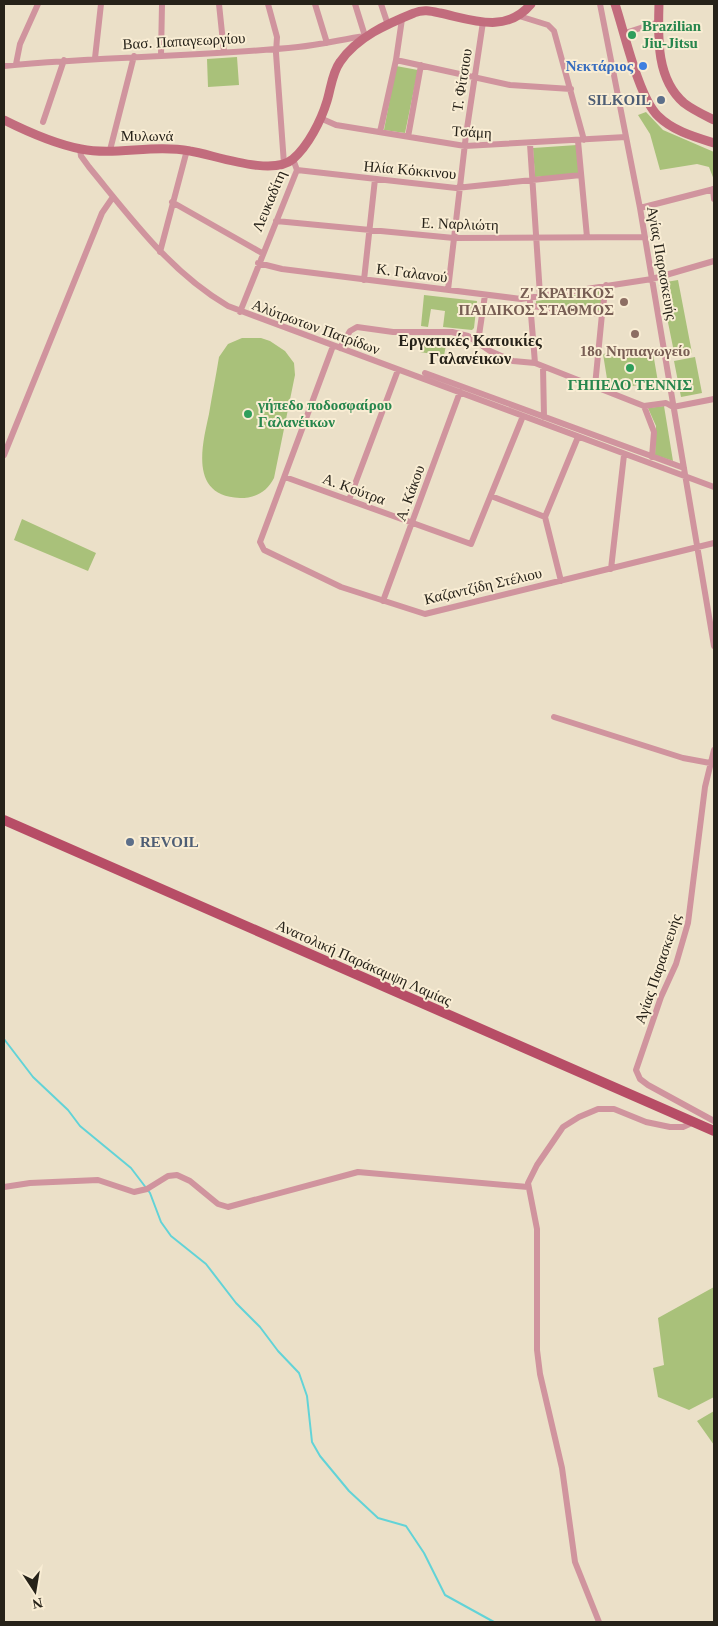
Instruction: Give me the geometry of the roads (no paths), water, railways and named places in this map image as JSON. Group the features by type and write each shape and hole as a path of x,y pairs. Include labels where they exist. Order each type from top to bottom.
{"main road":[{"name":"Ανατολική Παράκαμψη Λαμίας","path":"4,820 714,1131"}],"street":[{"path":"16,64 20,44 38,4"},
{"path":"96,58 101,4"},
{"path":"161,55 162,4"},
{"path":"218,4 224,52"},
{"path":"268,4 277,37 276,49 284,164"},
{"path":"315,4 328,43"},
{"path":"355,4 366,36"},
{"path":"381,4 388,26"},
{"path":"427,7 483,22 501,23 519,16 531,4"},
{"name":"Αγίας Παρασκευής","path":"600,4 640,208 714,646"},
{"path":"615,4 644,90 656,114 682,132 714,143"},
{"path":"659,4 660,55 672,88 685,104 714,120"},
{"name":"Λευκαδίτη","path":"240,312 262,253 297,170 293,159 320,118 340,62 366,36 427,7"},
{"path":"519,16 553,28 571,89 581,141 581,175 587,237"},
{"path":"380,132 396,60 402,19"},
{"name":"Τ. Φίτσιου","path":"448,290 474,76 483,22"},
{"path":"625,33 659,22"},
{"name":"Βασ. Παπαγεωργίου","path":"4,66 64,60 276,49 366,36"},
{"path":"110,150 134,56"},
{"path":"43,122 64,60"},
{"path":"396,60 510,85 571,89"},
{"path":"408,137 421,65"},
{"name":"Τσάμη","path":"320,118 331,124 465,146 530,144 626,137"},
{"name":"Μυλωνά","path":"4,120 46,139 80,149 163,148 187,150 260,166 284,164 293,159"},
{"path":"530,144 540,294"},
{"name":"Αλύτρωτων Πατρίδων","path":"80,149 82,158 160,252 192,282 240,312 460,392 685,478 714,487"},
{"path":"160,252 187,150"},
{"name":"Ηλία Κόκκινου","path":"297,170 460,187 581,175"},
{"path":"364,280 375,179"},
{"path":"640,208 713,189 714,199"},
{"path":"4,455 102,213 113,197"},
{"path":"172,202 262,253"},
{"name":"Ε. Ναρλιώτη","path":"276,221 454,238 645,237"},
{"name":"Κ. Γαλανού","path":"258,263 364,280 514,299 652,279 714,262"},
{"path":"595,386 606,285"},
{"path":"478,342 485,294"},
{"path":"529,298 535,363"},
{"path":"531,306 602,314"},
{"path":"285,477 336,347 352,328 362,326 393,332 452,332 478,342 490,351 513,361 535,363 644,406 666,403 673,407 714,399"},
{"path":"543,367 544,417"},
{"path":"349,500 398,370"},
{"path":"425,373 684,468"},
{"name":"Α. Κάκου","path":"383,601 460,392"},
{"path":"644,406 654,432 652,457"},
{"path":"523,416 491,496 545,518"},
{"path":"561,581 545,518 578,437"},
{"path":"611,569 624,454"},
{"name":"Α. Κούτρα","path":"285,477 468,544 472,543 491,496"},
{"name":"Καζαντζίδη Στέλιου","path":"285,477 260,542 264,550 329,582 425,614 714,543"},
{"path":"554,716 683,758 710,763"},
{"name":"Αγίας Παρασκευής","path":"714,750 705,787 688,923 676,964 663,991 636,1070 640,1079 648,1085 714,1121"},
{"path":"599,1622 576,1562 562,1468 540,1374 537,1350 537,1229 528,1187 530,1176 560,1131 569,1123 592,1111 605,1108 614,1109 646,1122 670,1127 683,1127 694,1122"},
{"path":"4,1187 30,1183 98,1180 134,1192 148,1189 168,1176 176,1176 190,1181 218,1204 228,1207 358,1172 528,1187"}],"waterway":[{"path":"4,1039 33,1077 68,1110 80,1126 131,1168 150,1193 161,1222 171,1236 206,1264 236,1303 260,1327 278,1351 299,1373 307,1396 312,1442 320,1456 349,1491 378,1518 406,1526 424,1553 445,1595 494,1622"}],"place":[{"name":"Brazilian Jiu-Jitsu","path":"632,35"},
{"name":"Νεκτάριος","path":"643,66"},
{"name":"SILKOIL","path":"661,100"},
{"name":"Ζ' ΚΡΑΤΙΚΟΣ ΠΑΙΔΙΚΟΣ ΣΤΑΘΜΟΣ","path":"624,302"},
{"name":"18ο Νηπιαγωγείο","path":"635,334"},
{"name":"ΓΗΠΕΔΟ ΤΕΝΝΙΣ","path":"630,368"},
{"name":"γήπεδο ποδοσφαίρου Γαλανέικων","path":"248,414"},
{"name":"REVOIL","path":"130,842"}],"district":[{"name":"Εργατικές Κατοικίες Γαλανέικων","path":"470,349"}]}
